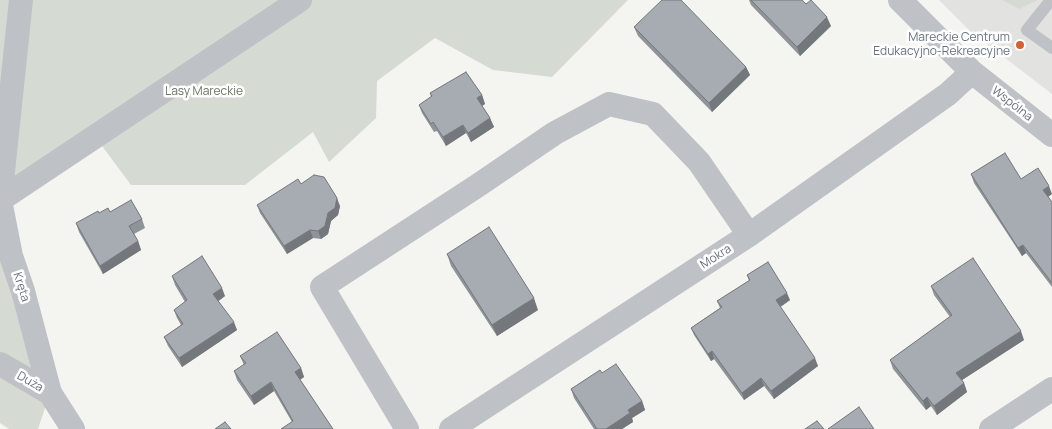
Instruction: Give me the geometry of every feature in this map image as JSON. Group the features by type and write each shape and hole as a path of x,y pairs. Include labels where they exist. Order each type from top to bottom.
{"street":[{"name":"Kręta","path":"21,0 0,200 11,256 23,291 50,393"},
{"path":"0,200 300,0"},
{"name":"Wspólna","path":"900,0 972,72 1052,135"},
{"name":"Mokra","path":"451,429 749,235 948,94 972,72"},
{"path":"407,429 322,287 455,201 555,132 609,104 653,114 699,162 749,235"},
{"name":"Duża","path":"0,364 50,393 73,429"},
{"path":"991,429 1052,389"}],"lane":[{"path":"1051,0 1027,30 1052,48"}],"shaded area":[{"name":"Mareckie Centrum Edukacyjno-Rekreacyjne","path":"939,0 1052,0 1052,94 970,31"}],"green space":[{"name":"Lasy Mareckie","path":"0,0 628,0 552,77 493,70 435,38 377,81 376,118 329,162 313,132 245,185 131,185 99,142 13,199 11,256 50,393 38,429 9,429 0,423"},
{"path":"1002,0 1038,0 1019,9"}],"building":[{"path":"662,0 681,0 746,67 709,103 634,27"},
{"path":"751,0 802,0 806,4 811,0 827,17 797,47"},
{"path":"466,72 482,95 477,98 490,118 468,133 463,125 443,137 433,122 431,124 419,105 432,96 430,93"},
{"path":"1005,153 1021,179 1038,168 1049,186 1043,190 1052,202 1052,283 1023,245 1018,248 971,174"},
{"path":"314,175 324,177 337,198 335,208 328,213 325,226 318,231 310,230 284,246 257,205 298,179 301,184"},
{"path":"131,200 142,219 129,226 138,241 100,266 76,223 98,211 99,213 108,208 110,212"},
{"path":"489,227 534,298 492,325 447,254"},
{"path":"202,256 222,288 213,294 234,322 179,358 164,337 183,324 174,310 187,300 172,276"},
{"path":"973,258 1021,331 956,373 964,383 934,406 927,397 923,401 890,360 952,315 931,286"},
{"path":"768,262 787,293 776,300 815,358 771,391 761,378 742,393 712,351 708,354 691,328 722,307 717,301 750,280 747,275"},
{"path":"277,332 301,368 295,372 333,429 281,429 293,421 271,382 251,396 234,371 246,363 240,356"},
{"path":"616,364 642,401 628,410 630,413 606,429 597,429 571,389 600,370 602,373"},
{"path":"859,407 874,429 828,429"},
{"path":"817,421 824,429 805,429"},
{"path":"225,422 231,429 215,429"}],"place":[{"name":"Mareckie Centrum Edukacyjno-Rekreacyjne","path":"1020,45"}]}
